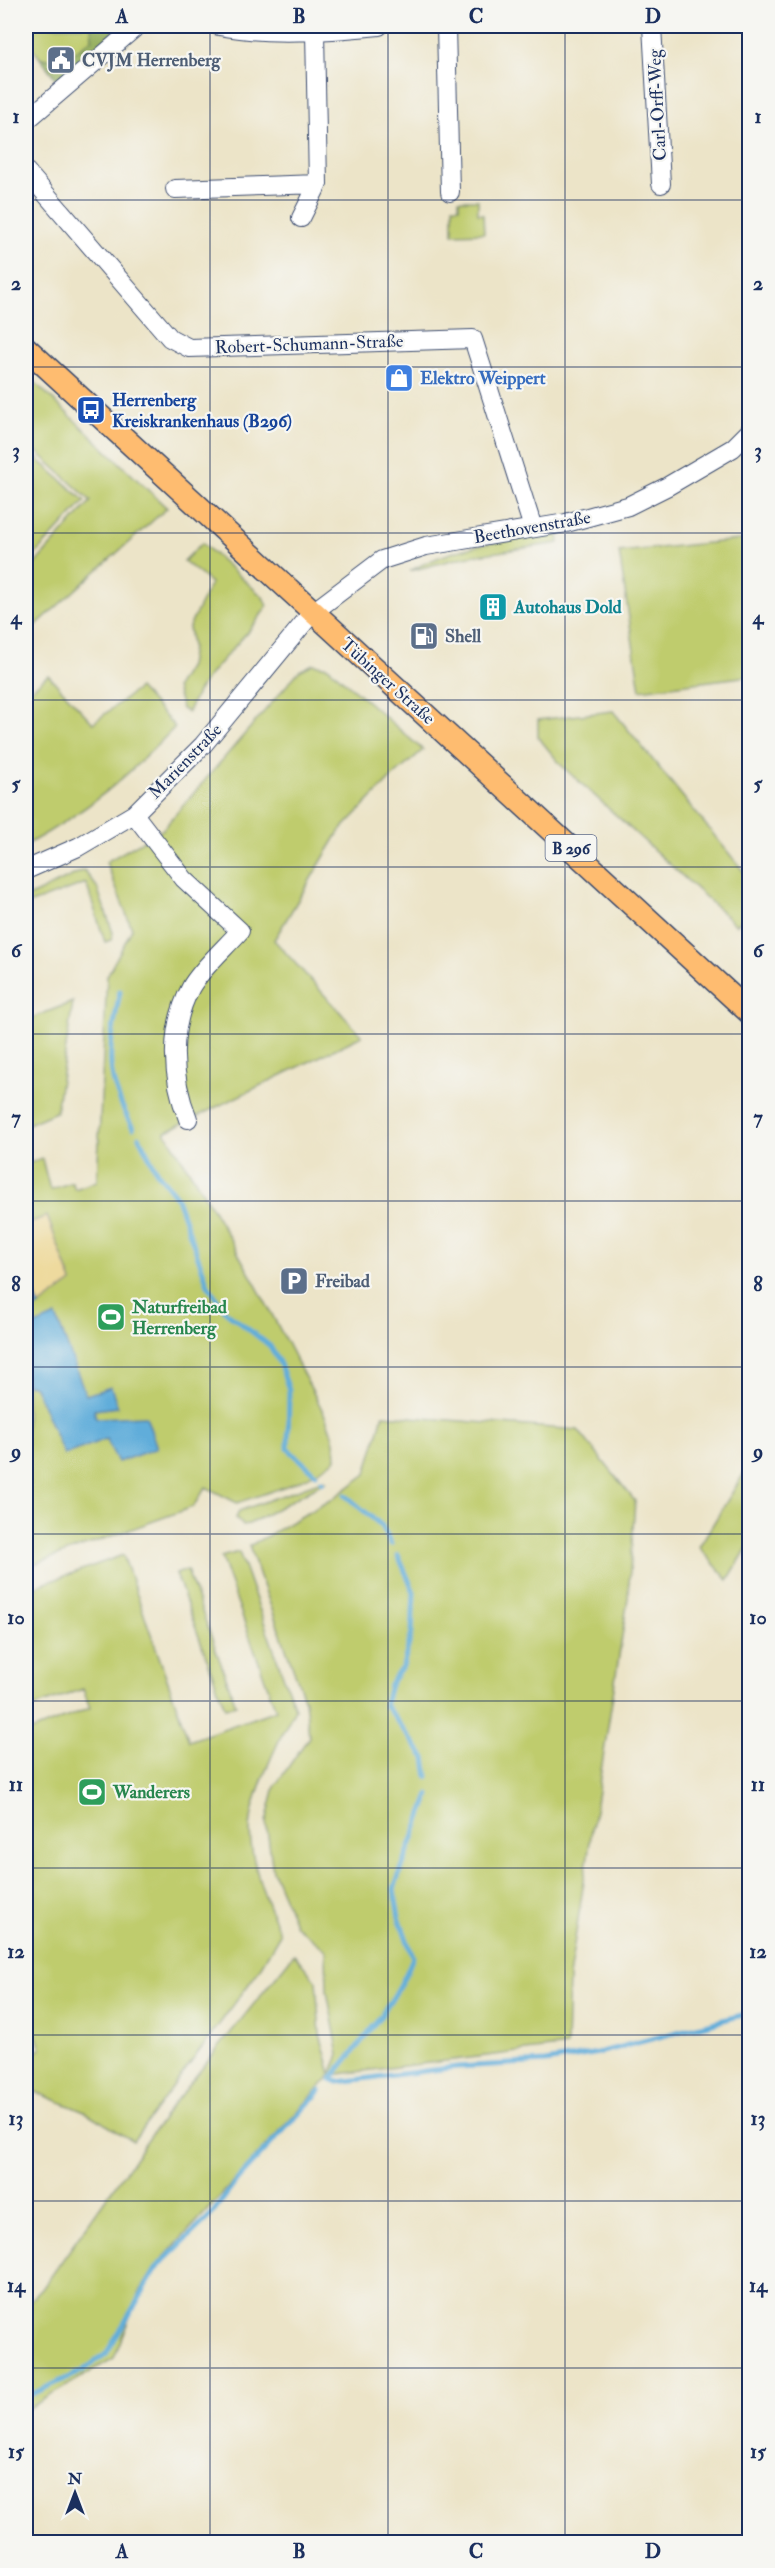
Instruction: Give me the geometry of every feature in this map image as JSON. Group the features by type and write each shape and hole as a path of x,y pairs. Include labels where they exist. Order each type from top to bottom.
{"main road":[{"name":"Tübinger Straße","path":"26,348 71,392 750,1013"}],"street":[{"path":"26,122 137,26"},
{"path":"219,26 315,32 379,26"},
{"path":"446,26 450,192"},
{"name":"Carl-Orff-Weg","path":"652,26 661,184"},
{"path":"301,218 318,184 315,32"},
{"name":"Robert-Schumann-Straße","path":"26,171 170,338 189,348 473,339 533,528"},
{"path":"175,189 318,184"},
{"name":"Beethovenstraße","path":"312,613 382,560 426,546 605,514 628,506 668,486 733,448 750,431"},
{"name":"Marienstraße","path":"26,870 78,847 134,813 203,745 312,613"},
{"path":"134,813 184,879 240,931 191,987 178,1022 175,1074 179,1097 188,1119"}],"green space":[{"name":"CVJM Herrenberg","path":"26,26 118,26 114,32 57,80 26,40"},
{"path":"91,26 118,26 114,32 57,80 40,58 63,61 92,39"},
{"path":"459,200 478,200 478,214 483,214 484,233 453,234 453,207 459,207"},
{"path":"26,374 167,508 26,634 26,589 33,566 91,501 26,442"},
{"path":"26,449 85,501 28,562 26,569"},
{"path":"558,533 559,543 464,557 410,571 427,562 464,549"},
{"path":"749,539 749,676 640,690 619,552"},
{"path":"202,543 263,597 267,606 258,620 204,683 188,712 182,709 176,687 189,666 192,647 189,627 211,583 184,561"},
{"path":"313,664 328,667 423,750 390,779 339,832 274,940 362,1036 165,1132 235,1248 317,1399 332,1435 336,1459 301,1480 237,1503 206,1487 193,1507 26,1567 26,1164 42,1159 50,1190 72,1182 75,1189 97,1181 107,976 132,929 106,862 162,830 299,671"},
{"path":"48,675 93,723 139,688 175,727 122,778 88,806 26,845 26,694"},
{"path":"613,711 749,878 749,914 736,925 561,765 538,737 538,720"},
{"path":"84,870 97,887 113,933 111,940 105,942 86,883 26,905 26,898"},
{"path":"73,1002 56,1112 26,1125 26,1020"},
{"path":"383,1415 578,1430 635,1501 628,1598 569,1977 567,2046 331,2075 157,2265 139,2293 114,2358 26,2410 26,2305 42,2289 170,2108 294,1954 316,1981 320,2034 331,2074 339,2055 327,1991 326,1950 296,1926 273,1871 266,1822 275,1786 309,1737 305,1701 249,1546 332,1499 366,1474"},
{"path":"749,1465 749,1545 728,1580 699,1547"},
{"path":"326,1481 249,1524 243,1525 236,1518 239,1511"},
{"path":"239,1552 295,1709 260,1786 251,1818 250,1831 257,1871 280,1934 257,1973 133,2141 87,2113 26,2088 26,2050 28,2055 41,2049 26,2005 26,1733 90,1708 83,1689 26,1710 26,1590 123,1555 189,1741 276,1710 221,1557"},
{"path":"187,1570 236,1705 225,1708 176,1574"}],"sand":[{"path":"47,1216 72,1282 39,1306 31,1283 26,1283 26,1224"}],"water":[{"path":"26,1283 31,1283 39,1306 26,1315"},
{"path":"56,1316 86,1395 111,1387 118,1407 94,1410 96,1418 146,1416 157,1448 118,1462 106,1439 64,1455 34,1385 26,1385 26,1329"}],"waterway":[{"path":"120,991 111,1046 112,1076 116,1091 133,1128"},
{"path":"139,1137 157,1172 177,1198 208,1285 225,1311 270,1346 280,1364 289,1390 288,1449 316,1474"},
{"path":"345,1495 382,1526 391,1544"},
{"path":"398,1555 414,1592 412,1632 403,1666 390,1684 385,1705 425,1758 428,1777"},
{"path":"429,1795 394,1889 399,1917 413,1957 388,2006 331,2079 338,2082 457,2067 546,2062 598,2053 750,2013"},
{"path":"26,2397 82,2371 106,2354 158,2266 212,2214 238,2179 320,2091"}],"place":[{"name":"CVJM Herrenberg","path":"61,60"},
{"name":"Elektro Weippert","path":"399,378"},
{"name":"Herrenberg Kreiskrankenhaus (B296)","path":"91,410"},
{"name":"Autohaus Dold","path":"493,607"},
{"name":"Shell","path":"424,636"},
{"name":"Freibad","path":"294,1281"},
{"name":"Naturfreibad Herrenberg","path":"111,1317"},
{"name":"Wanderers","path":"92,1792"}]}
